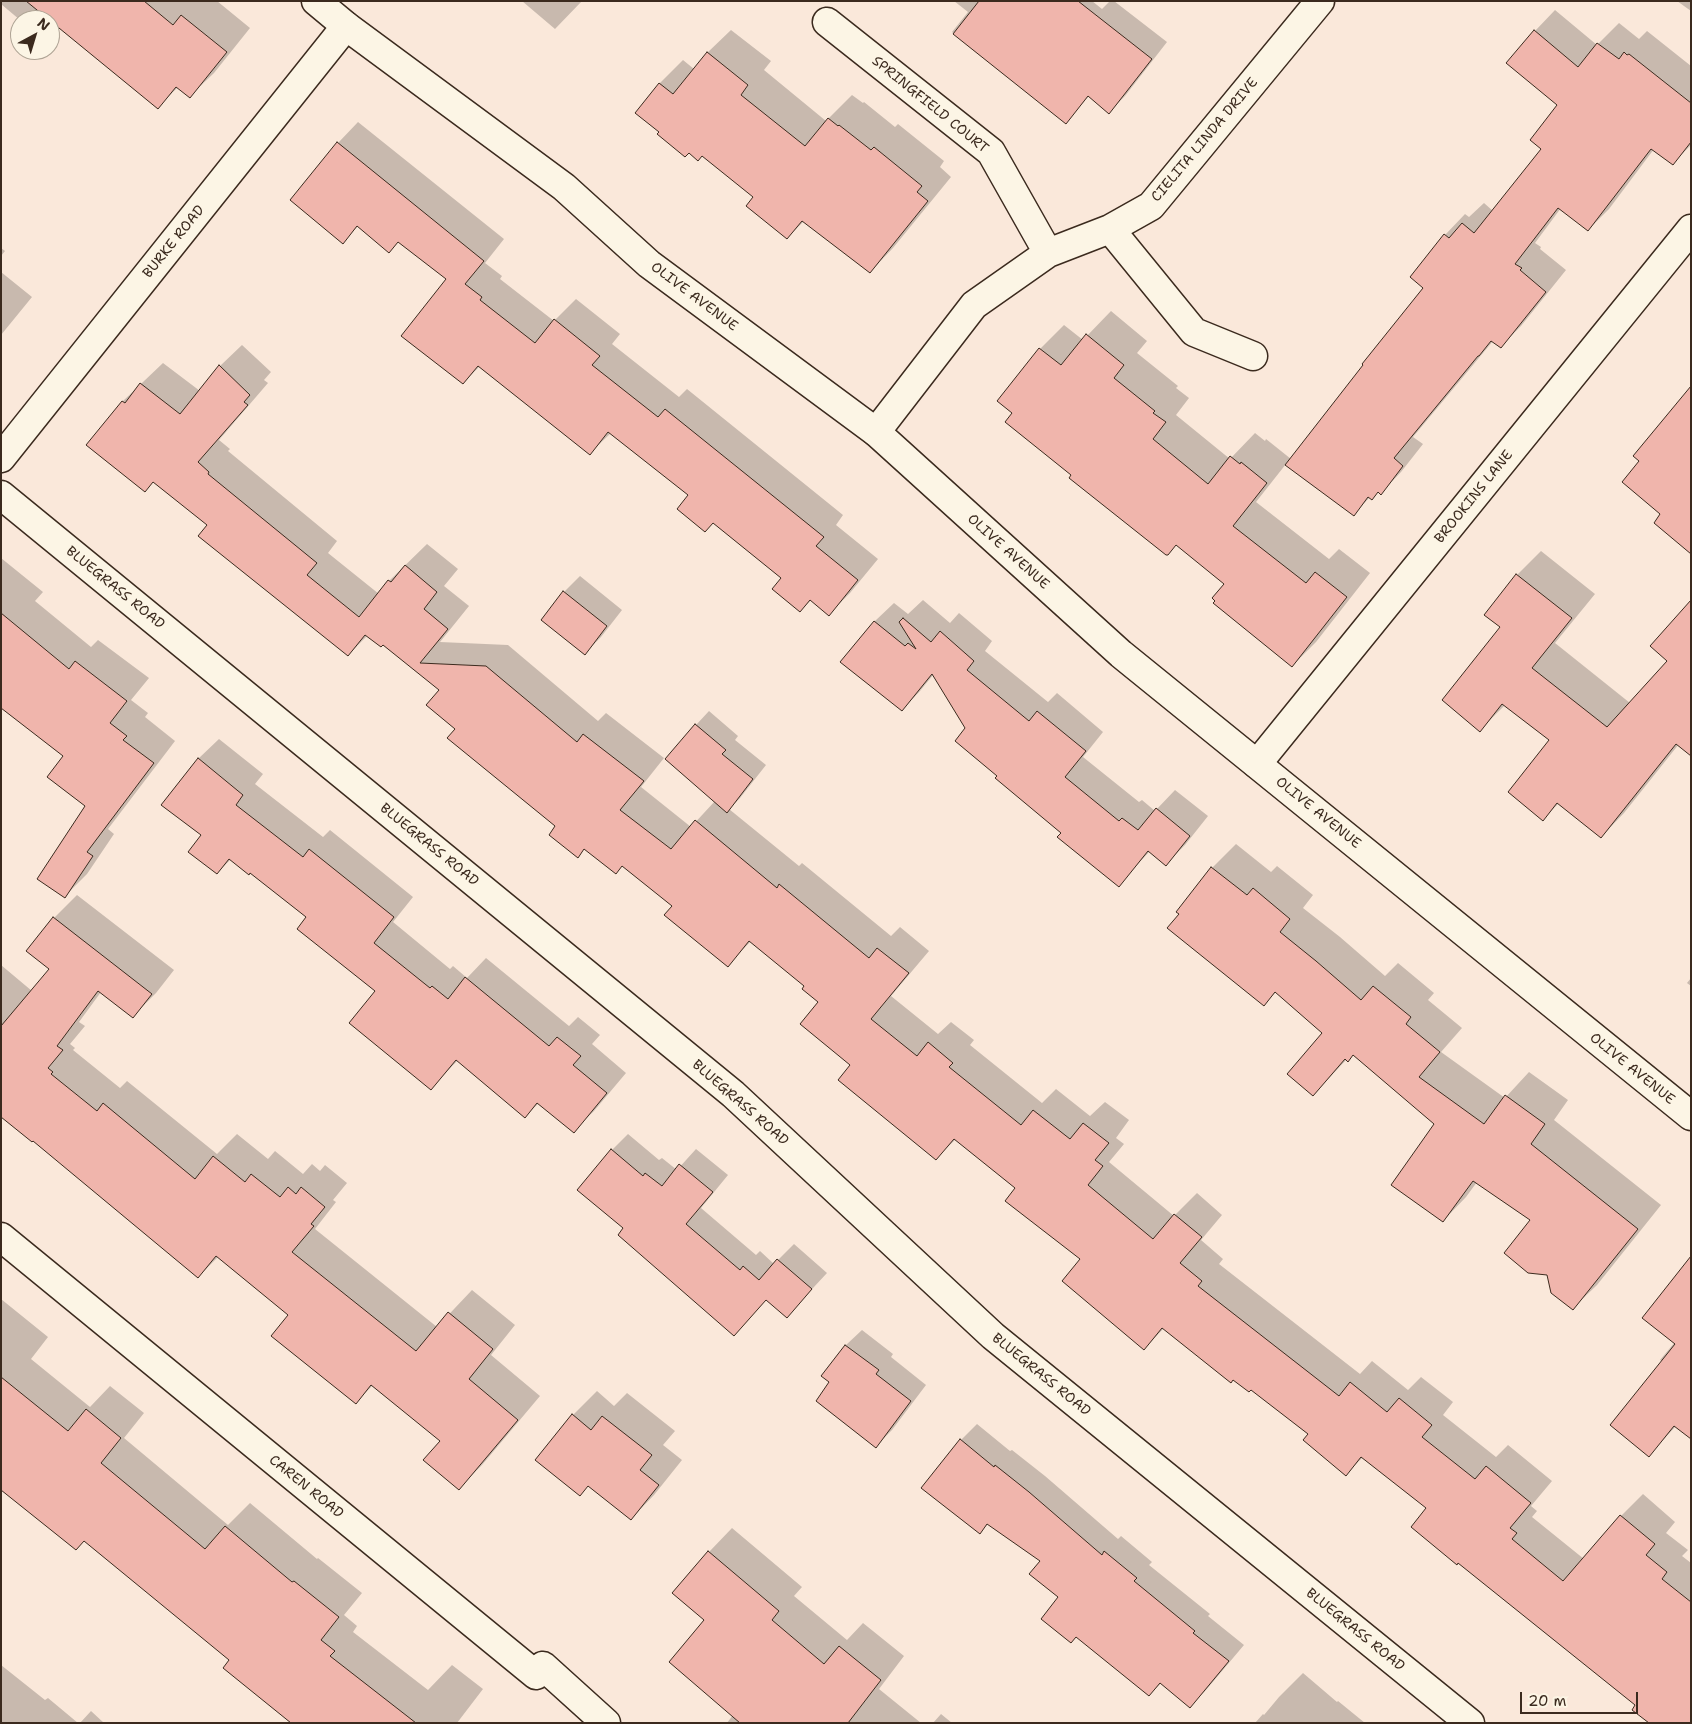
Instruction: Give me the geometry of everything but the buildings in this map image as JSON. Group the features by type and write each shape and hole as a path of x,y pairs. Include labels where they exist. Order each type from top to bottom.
{"street":[{"name":"OLIVE AVENUE","path":"316,1 346,26 564,188 649,264 876,432 1121,654 1691,1116"},
{"name":"CIELITA LINDA DRIVE","path":"876,432 974,305 1048,253 1110,229 1151,206 1320,1"},
{"name":"SPRINGFIELD COURT","path":"827,22 991,152 1048,253"},
{"name":"BURKE ROAD","path":"1,458 346,26"},
{"path":"1110,229 1194,332 1252,356"},
{"name":"BROOKINS LANE","path":"1258,764 1691,229"},
{"name":"BLUEGRASS ROAD","path":"1,495 733,1094 993,1336 1470,1723"},
{"name":"CAREN ROAD","path":"1,1237 536,1675 544,1666 606,1723"}]}
